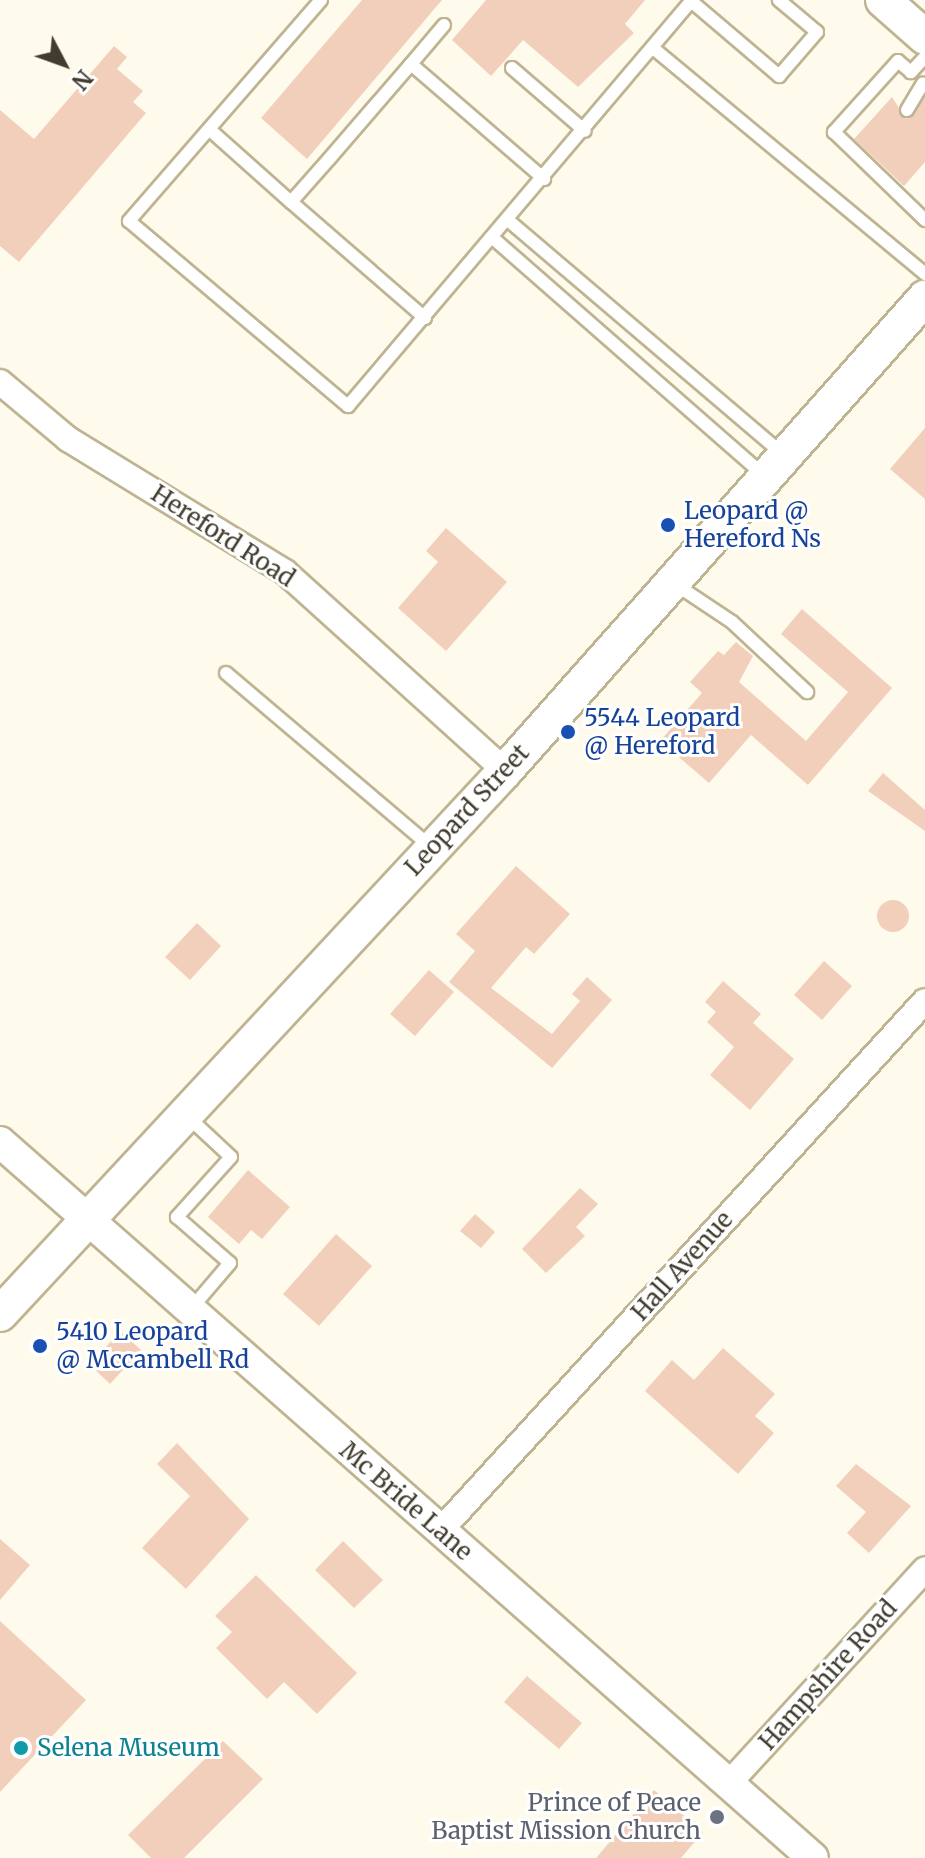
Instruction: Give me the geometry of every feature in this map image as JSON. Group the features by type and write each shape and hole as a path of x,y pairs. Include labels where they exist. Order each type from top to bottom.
{"main road":[{"path":"883,0 925,37"},
{"name":"Leopard Street","path":"0,1314 505,771 925,298"}],"street":[{"name":"Hereford Road","path":"0,382 68,439 285,572 505,771"},
{"name":"Hall Avenue","path":"440,1531 925,1001"},
{"name":"Mc Bride Lane","path":"0,1142 440,1531 731,1781 813,1858"},
{"name":"Hampshire Road","path":"731,1781 925,1569"}],"lane":[{"path":"321,0 129,221 348,406 494,239 692,1 779,76 817,32 779,0"},
{"path":"291,202 444,25"},
{"path":"653,48 925,274"},
{"path":"911,72 925,57"},
{"path":"909,103 924,83 898,61 834,132 922,210"},
{"path":"411,64 544,179"},
{"path":"512,68 585,131"},
{"path":"209,129 425,318"},
{"path":"509,221 649,341 776,467"},
{"path":"494,239 632,360 776,467"},
{"path":"632,360 649,341"},
{"path":"672,582 732,622 807,692"},
{"path":"226,673 432,848"},
{"path":"184,1114 231,1157 177,1217 230,1263 190,1310"}],"building":[{"path":"362,0 442,0 307,159 261,118"},
{"path":"486,0 645,0 625,24 634,33 578,87 523,40 491,76 452,40"},
{"path":"114,46 127,57 117,69 143,91 133,102 146,113 19,262 0,246 0,110 34,139"},
{"path":"892,97 906,119 925,97 925,162 904,186 854,139"},
{"path":"925,428 925,499 890,469"},
{"path":"446,528 507,582 446,651 398,608 438,562 426,551"},
{"path":"802,609 892,688 808,785 751,735 709,783 660,741 702,693 690,682 718,651 724,655 736,642 753,656 739,682 806,741 848,692 781,634"},
{"path":"883,773 925,810 925,831 868,791"},
{"path":"516,866 570,914 534,954 526,947 491,988 552,1034 580,1001 572,994 587,977 612,1000 552,1068 449,982 475,951 456,934"},
{"path":"893,900 904,905 909,916 904,927 893,932 882,927 877,916 882,905"},
{"path":"197,923 221,946 190,980 165,957"},
{"path":"824,961 852,986 822,1020 794,995"},
{"path":"429,970 454,992 415,1036 390,1014"},
{"path":"723,981 761,1014 753,1023 794,1059 750,1110 710,1075 734,1047 707,1022 716,1012 705,1002"},
{"path":"248,1170 290,1207 262,1239 251,1230 239,1244 208,1217"},
{"path":"580,1188 598,1204 576,1227 585,1236 546,1273 522,1249"},
{"path":"475,1214 495,1232 481,1248 460,1231"},
{"path":"336,1234 372,1266 319,1326 283,1294"},
{"path":"120,1331 141,1350 110,1384 90,1365"},
{"path":"723,1348 775,1394 755,1416 774,1433 738,1474 645,1391 672,1360 694,1380"},
{"path":"177,1443 249,1519 186,1589 142,1548 190,1496 157,1464"},
{"path":"856,1464 911,1506 869,1553 847,1533 866,1512 836,1486"},
{"path":"0,1539 30,1565 0,1600"},
{"path":"343,1541 383,1580 354,1608 315,1570"},
{"path":"256,1575 357,1673 317,1714 284,1682 267,1699 216,1648 232,1632 215,1616"},
{"name":"Selena Museum","path":"0,1621 86,1700 0,1792"},
{"path":"527,1676 582,1723 559,1749 504,1702"},
{"path":"223,1741 263,1779 184,1858 151,1858 128,1835"},
{"path":"654,1790 703,1832 681,1858 596,1858"}],"place":[{"name":"Leopard @ Hereford Ns","path":"668,525"},
{"name":"5544 Leopard @ Hereford","path":"568,732"},
{"name":"5410 Leopard @ Mccambell Rd","path":"40,1346"},
{"name":"Selena Museum","path":"21,1748"},
{"name":"Prince of Peace Baptist Mission Church","path":"717,1817"}]}
